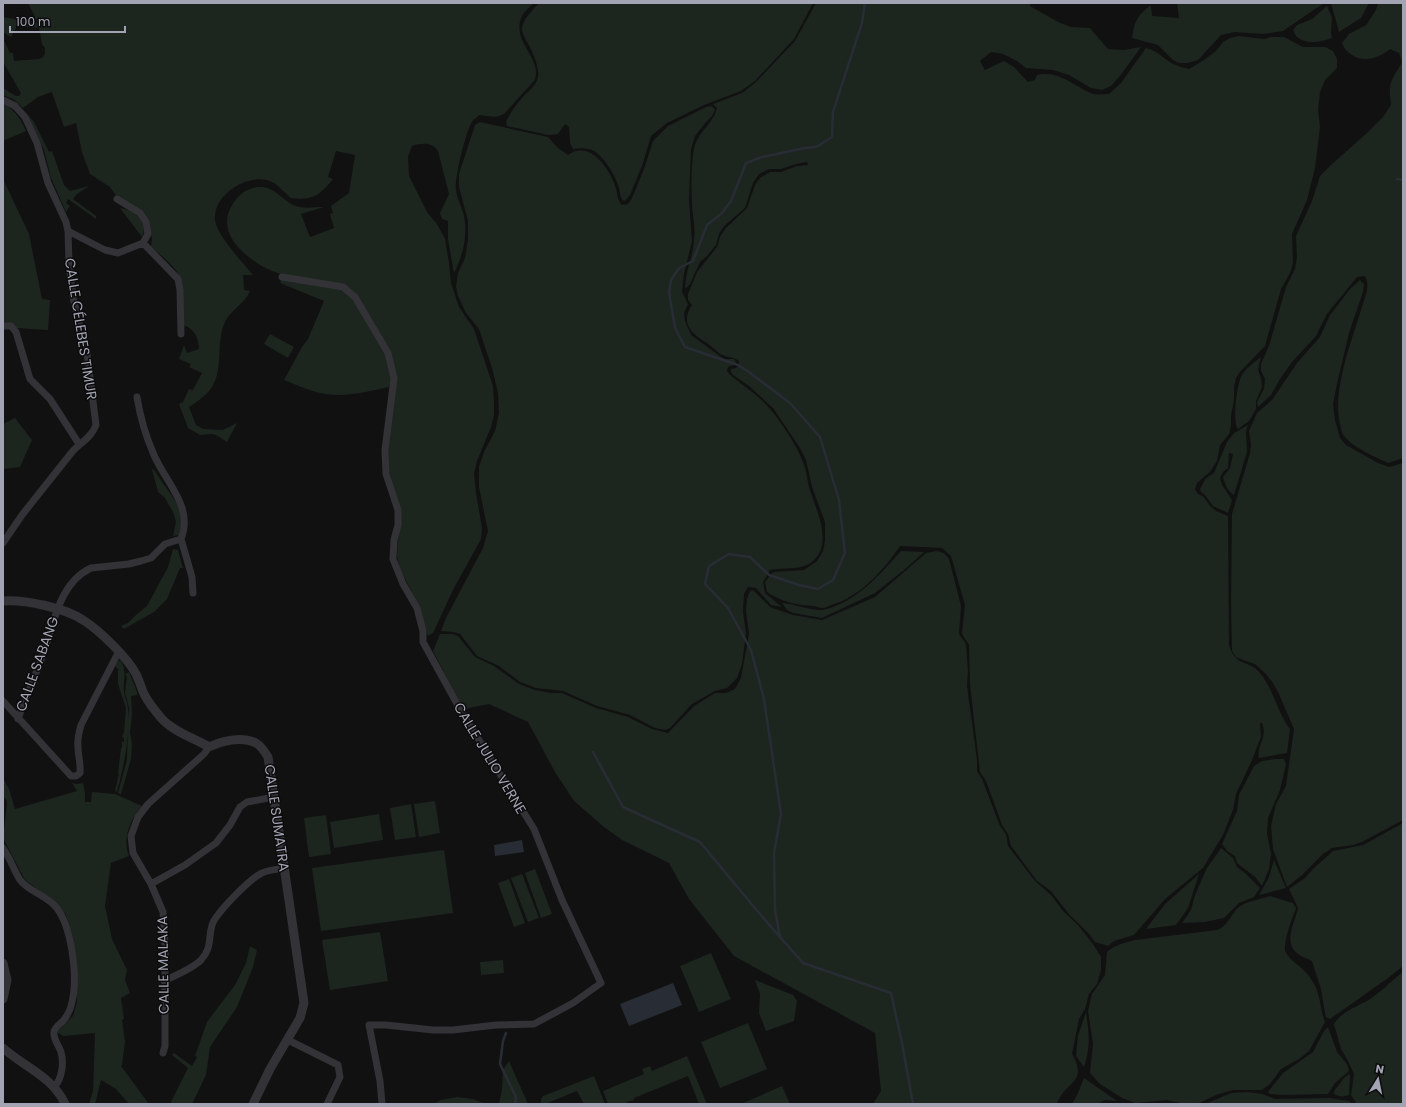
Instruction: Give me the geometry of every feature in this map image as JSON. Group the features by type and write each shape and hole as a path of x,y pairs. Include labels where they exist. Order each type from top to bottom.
{"street":[{"name":"CALLE CÉLEBES TIMUR","path":"3,100 15,106 25,117 36,143 48,183 66,222 73,297 87,353 96,425 94,432 79,444 22,515 3,543"},
{"path":"68,231 105,250 118,253 143,243 148,234 146,222 140,213 117,199"},
{"path":"143,243 178,279 180,290 181,334"},
{"name":"CALLE JULIO VERNE","path":"282,277 343,287 355,297 388,353 394,378 385,450 386,474 398,510 398,525 394,540 393,559 403,584 417,608 423,631 423,642 461,711 534,829 562,900 601,983 573,1003 534,1024 496,1025 453,1030 369,1025 380,1081 382,1104"},
{"path":"3,326 11,326 16,332 30,379 50,399 79,444"},
{"path":"137,396 139,410 154,455 165,476 176,492 184,515 184,532 181,539 192,577 193,593"},
{"name":"CALLE SABANG","path":"18,719 44,651 57,609 71,584 86,570 91,568 129,564 151,558 166,544 181,539"},
{"path":"3,601 14,600 57,609 82,620 119,651 136,673 145,696 162,719 171,727 209,747"},
{"path":"3,701 71,776 76,776 80,773 78,736 81,725 119,651"},
{"name":"CALLE SUMATRA","path":"209,747 234,740 245,740 256,743 263,749 268,757 304,1003 300,1018 270,1069 253,1104"},
{"name":"CALLE MALAKA","path":"163,1053 165,946 163,912 151,884 133,853 131,836 138,817 148,804 204,754 209,747"},
{"path":"151,884 185,865 216,843 230,826 240,807 247,802 274,797"},
{"path":"3,848 21,881 54,905 62,916 69,937 75,975 74,992 68,1014 54,1031 54,1036 61,1053 62,1064 59,1081 55,1086"},
{"path":"164,981 196,964 202,959 208,950 212,925 217,916 244,886 261,873 284,868"},
{"path":"3,963 7,980 3,999"},
{"path":"288,1040 338,1065 340,1077 327,1104"},
{"path":"3,1048 55,1086 65,1104"}],"shaded area":[{"path":"28,3 534,3 523,14 520,24 520,33 535,65 536,73 534,81 504,114 494,117 479,115 472,122 464,145 456,184 457,193 464,216 465,238 460,260 454,273 448,239 448,221 442,219 440,213 449,194 438,151 430,145 416,145 412,146 408,157 409,176 427,212 437,224 445,239 451,283 459,307 474,329 493,386 494,402 494,415 491,427 477,461 474,474 482,528 481,539 453,590 433,633 428,636 419,606 400,569 397,556 401,520 389,471 388,443 397,377 388,350 372,319 356,294 287,276 265,268 246,255 239,248 234,242 227,226 227,218 234,201 244,192 252,188 263,187 268,188 286,201 299,207 324,207 301,214 310,237 334,228 330,214 333,213 331,206 349,193 355,155 336,151 328,177 333,179 320,193 311,198 291,198 271,181 258,179 240,184 225,195 219,202 215,220 220,233 253,275 243,275 244,290 250,291 245,300 228,317 222,329 217,376 214,383 207,393 189,407 196,425 203,429 223,430 237,423 227,442 213,434 200,435 188,428 179,404 183,402 189,389 193,390 202,373 189,367 191,364 179,359 184,345 187,353 199,349 198,341 193,331 183,325 183,291 180,277 169,263 151,247 152,238 148,221 115,194 110,187 90,174 82,152 76,123 64,127 52,92 38,97 23,108 13,99 3,95 3,88 16,96 19,96 21,93 3,62 3,38 10,53 13,53 14,61 39,59 43,57 45,53 39,28 17,26 11,37 3,32 3,17 38,23"},
{"path":"539,3 813,3 794,39 755,81 741,91 704,105 667,123 651,136 642,166 630,195 625,201 622,200 619,188 612,172 600,156 590,149 573,149 570,143 569,127 565,124 558,134 548,135 507,126 506,122 511,113 521,99 534,86 538,77 536,62 522,32 522,27 524,21"},
{"path":"816,3 1030,3 1030,6 1058,22 1071,27 1090,28 1108,49 1124,50 1141,47 1111,86 1102,90 1091,88 1069,75 1053,70 1026,68 1017,61 1003,54 991,52 980,61 985,70 1004,61 1014,67 1028,82 1035,80 1037,75 1053,75 1093,94 1109,94 1121,83 1146,48 1154,51 1172,63 1189,69 1216,51 1223,42 1230,38 1239,36 1264,39 1271,37 1284,37 1303,47 1325,47 1333,51 1337,59 1337,68 1325,80 1320,92 1318,110 1320,127 1315,168 1307,200 1292,234 1293,263 1290,273 1281,289 1265,346 1236,378 1229,434 1220,445 1217,461 1210,472 1197,483 1195,489 1198,494 1204,497 1210,506 1216,511 1228,516 1229,645 1235,657 1256,669 1269,687 1290,729 1287,753 1259,758 1259,749 1264,733 1262,723 1260,723 1261,737 1236,794 1233,810 1223,835 1203,868 1165,899 1134,935 1114,941 1108,946 1095,942 1068,913 1051,891 1037,881 1011,846 1008,834 1002,825 986,781 980,772 970,685 969,645 962,634 965,605 951,556 942,548 900,546 887,564 870,582 852,596 823,608 789,602 767,592 765,582 773,572 804,570 817,561 823,551 825,541 825,522 812,487 806,460 800,448 773,408 749,386 733,375 731,369 739,365 739,361 720,354 692,332 687,323 687,317 692,305 688,300 688,294 697,272 717,247 720,237 725,229 747,208 755,185 760,178 770,172 781,172 797,166 808,165 807,162 796,164 781,169 769,169 759,174 753,183 745,208 724,226 719,234 716,245 700,262 690,284 685,289 694,235 691,182 692,165 697,140 713,118 717,108 713,104 742,93 756,82 795,41"},
{"path":"1177,3 1324,3 1283,31 1263,34 1235,32 1221,35 1198,60 1188,63 1179,63 1173,60 1158,45 1132,38 1137,19 1151,5 1152,16 1179,18"},
{"path":"1331,3 1369,3 1361,18 1339,32"},
{"path":"1378,3 1403,3 1403,458 1388,463 1352,444 1344,436 1338,411 1340,382 1367,289 1367,280 1365,276 1357,277 1327,314 1316,336 1292,362 1271,395 1258,407 1257,402 1264,389 1265,379 1261,371 1261,364 1269,346 1286,287 1295,269 1297,257 1296,236 1312,201 1320,176 1383,117 1391,105 1391,82 1402,62 1399,53 1390,49 1383,54 1366,59 1352,55 1344,48 1342,43 1349,34 1366,25 1376,10"},
{"path":"1327,6 1332,18 1332,38 1315,42 1299,39 1293,30 1297,25 1312,19"},
{"path":"3,104 17,115 26,131 3,141"},
{"path":"712,106 715,110 712,116 695,136 691,149 689,200 692,241 684,274 682,292 688,304 684,313 685,321 691,335 724,359 734,359 736,362 734,365 728,367 727,371 767,405 778,419 800,454 823,535 819,553 813,561 804,566 770,570 763,582 765,593 782,607 771,605 756,588 748,587 744,594 743,612 746,633 742,664 737,678 727,688 715,691 692,704 670,728 665,730 655,728 630,715 597,706 563,691 536,688 520,682 499,666 477,656 460,634 441,631 446,618 483,548 488,531 479,487 479,467 484,452 495,431 499,413 498,393 492,368 479,329 466,313 458,296 456,286 458,273 465,258 468,240 468,221 459,187 459,174 475,125 480,122 548,137 558,148 568,155 576,151 591,153 597,157 607,169 614,183 620,203 622,205 628,204 644,169 653,141 668,126 706,107"},
{"path":"28,115 34,122 49,152 52,151 64,185 70,191 89,186 77,194 73,199 96,216 96,219 68,199 66,203 70,206 66,212 51,178 44,150"},
{"path":"3,179 29,234 42,299 50,300 48,330 16,328 3,323"},
{"path":"120,208 130,211 139,217 142,221 144,231 142,237"},
{"path":"281,280 341,290 354,298 387,355 392,380 389,387 353,394 334,395 316,392 284,380 308,339 324,301 280,283"},
{"path":"1360,280 1364,284 1363,292 1349,333 1333,404 1335,420 1340,438 1346,445 1378,463 1389,467 1403,463 1403,820 1362,842 1332,848 1323,854 1302,875 1287,887 1273,849 1271,826 1276,804 1286,786 1294,729 1273,683 1255,664 1236,657 1232,651 1232,514 1250,453 1251,445 1249,431 1257,413 1272,400 1297,363 1320,337 1330,315 1350,289"},
{"path":"270,334 294,347 288,358 264,344"},
{"path":"1261,357 1258,370 1262,387 1256,401 1256,409 1249,421 1238,429 1236,425 1235,412 1239,381 1242,374"},
{"path":"15,418 32,440 20,467 3,469 3,424"},
{"path":"1248,425 1246,432 1247,452 1234,495 1227,488 1223,477 1230,468 1233,454 1229,453 1228,468 1223,472 1220,478 1222,485 1232,500 1228,513 1213,506 1200,489 1206,478 1214,473 1227,442 1234,433"},
{"path":"152,469 180,508 182,521 179,535 173,536 176,522 173,512 165,498 158,492"},
{"path":"173,549 178,550 183,568 180,568 167,599 154,612 124,629 121,626 128,623 147,606 168,567"},
{"path":"901,551 924,552 875,593 822,618 793,613 787,610 782,603 821,610 843,603 870,583"},
{"path":"937,551 944,553 949,559 961,606 959,634 966,644 968,671 967,686 977,760 977,771 982,779 1000,826 1006,834 1008,846 1035,881 1051,895 1063,911 1078,925 1101,957 1101,970 1097,984 1089,994 1085,1009 1079,1019 1072,1054 1077,1064 1077,1077 1065,1090 1057,1104 873,1104 881,1091 875,1033 734,956 689,899 669,863 622,840 604,827 574,801 555,772 528,722 489,704 464,709 433,651 440,634 452,634 458,636 475,657 494,666 519,684 535,690 551,693 562,693 596,708 628,717 652,729 668,733 694,706 715,693 726,693 735,689 741,678 749,634 746,611 747,599 750,591 753,590 770,607 793,615 822,620 875,597 926,553"},
{"path":"118,661 121,661 124,668 124,693 128,707 128,730 126,751 117,792 115,791 119,774 122,742 124,742 124,738 122,737 124,732 126,708 118,684 119,670 115,666"},
{"path":"129,672 137,695 131,696 131,759 121,794 118,793 127,760 129,708 125,693 127,677 125,674"},
{"path":"1284,759 1286,764 1280,790 1268,818 1267,833 1271,854 1269,869 1262,886 1255,877 1237,863 1235,856 1227,851 1222,844 1237,811 1239,795 1254,766 1262,761"},
{"path":"3,778 9,789 15,809 77,791 72,783 83,783 85,802 91,802 92,792 115,794 142,806 134,817 128,830 126,843 129,856 111,863 105,906 112,939 127,970 125,980 130,993 121,998 125,1042 121,1066 149,1104 129,1104 116,1089 101,1080 95,1104 89,1104 93,1091 95,1033 63,1036 57,1032 73,1016 77,1002 76,960 73,937 66,915 56,903 25,880 3,838 7,801 3,796"},
{"path":"435,801 440,833 419,837 414,804"},
{"path":"411,804 416,837 395,840 390,808"},
{"path":"379,814 383,840 334,848 330,822"},
{"path":"326,815 331,854 309,857 304,818"},
{"path":"1403,823 1403,966 1330,1019 1326,1017 1321,989 1312,961 1299,954 1293,949 1291,944 1291,932 1298,908 1289,889 1305,878 1333,851 1363,845"},
{"path":"522,840 524,852 495,856 494,845"},
{"path":"1221,848 1233,858 1237,867 1260,888 1254,897 1239,903 1224,918 1205,922 1182,923 1191,910 1195,895 1207,868"},
{"path":"444,850 453,913 321,931 312,868"},
{"path":"1274,860 1286,888 1259,895 1269,877"},
{"path":"535,869 552,914 541,918 525,873"},
{"path":"522,874 539,918 528,922 511,878"},
{"path":"1199,874 1188,908 1176,925 1146,929 1165,904"},
{"path":"509,879 525,923 514,927 498,883"},
{"path":"1270,896 1293,903 1296,908 1290,923 1285,950 1290,958 1310,977 1319,998 1325,1022 1309,1051 1299,1059 1281,1069 1270,1084 1262,1090 1233,1090 1216,1095 1197,1104 1184,1104 1167,1100 1135,1103 1122,1098 1100,1084 1090,1073 1093,1044 1088,1011 1092,994 1105,975 1107,952 1123,943 1135,940 1217,930 1224,926 1236,910 1242,905"},
{"path":"380,932 388,981 330,990 322,940"},
{"path":"250,946 257,950 253,967 237,1007 210,1047 206,1075 192,1104 170,1104 188,1068 172,1055 174,1053 192,1066 197,1057 195,1056 207,1022 235,985 246,963"},
{"path":"711,953 731,999 699,1012 680,966"},
{"path":"503,960 504,973 481,975 480,962"},
{"path":"1403,972 1403,1104 1357,1104 1351,1095 1354,1074 1341,1049 1334,1024 1341,1016 1372,998"},
{"path":"755,980 793,995 797,1001 794,1021 766,1031 759,1013 760,994"},
{"path":"673,983 682,1005 629,1026 620,1004"},
{"path":"1086,1012 1089,1040 1088,1052 1084,1067 1076,1056 1078,1036"},
{"path":"748,1023 767,1069 720,1088 701,1042"},
{"path":"1328,1027 1337,1052 1347,1064 1349,1071 1335,1083 1328,1094 1270,1094 1268,1092 1283,1073 1313,1052 1324,1031"},
{"path":"687,1056 707,1104 699,1104 688,1076 634,1098 634,1100 627,1102 627,1104 608,1104 603,1091 644,1074 642,1069 650,1066 652,1071"},
{"path":"509,1061 528,1104 499,1104 502,1089 503,1070"},
{"path":"1349,1074 1349,1095 1338,1096 1334,1094 1334,1091"},
{"path":"594,1076 605,1104 584,1104 577,1091 545,1104 541,1104 541,1099 543,1096"},
{"path":"1084,1078 1117,1101 1105,1100 1097,1104 1072,1104"},
{"path":"782,1086 790,1104 741,1104"},
{"path":"1248,1092 1262,1094 1275,1099 1330,1098 1349,1101 1352,1104 1205,1104 1231,1093"},
{"path":"457,1097 473,1099 485,1104 433,1104 441,1100"}],"waterway":[{"path":"865,3 862,23 833,112 832,137 816,147 762,157 746,163 731,201 721,214 707,225 693,261 679,268 671,280 669,292 675,328 685,347 738,365 749,372 790,403 820,437 839,500 845,553 833,580 818,589 799,585 769,575 750,557 729,554 709,566 705,584 728,608 751,650 764,699 781,814 774,853 775,910 780,937 803,963 891,993 913,1104"},
{"path":"1397,179 1403,180"},
{"path":"593,752 623,807 700,842 779,936"},
{"path":"506,1033 503,1041 500,1064 516,1097 515,1104"}]}
